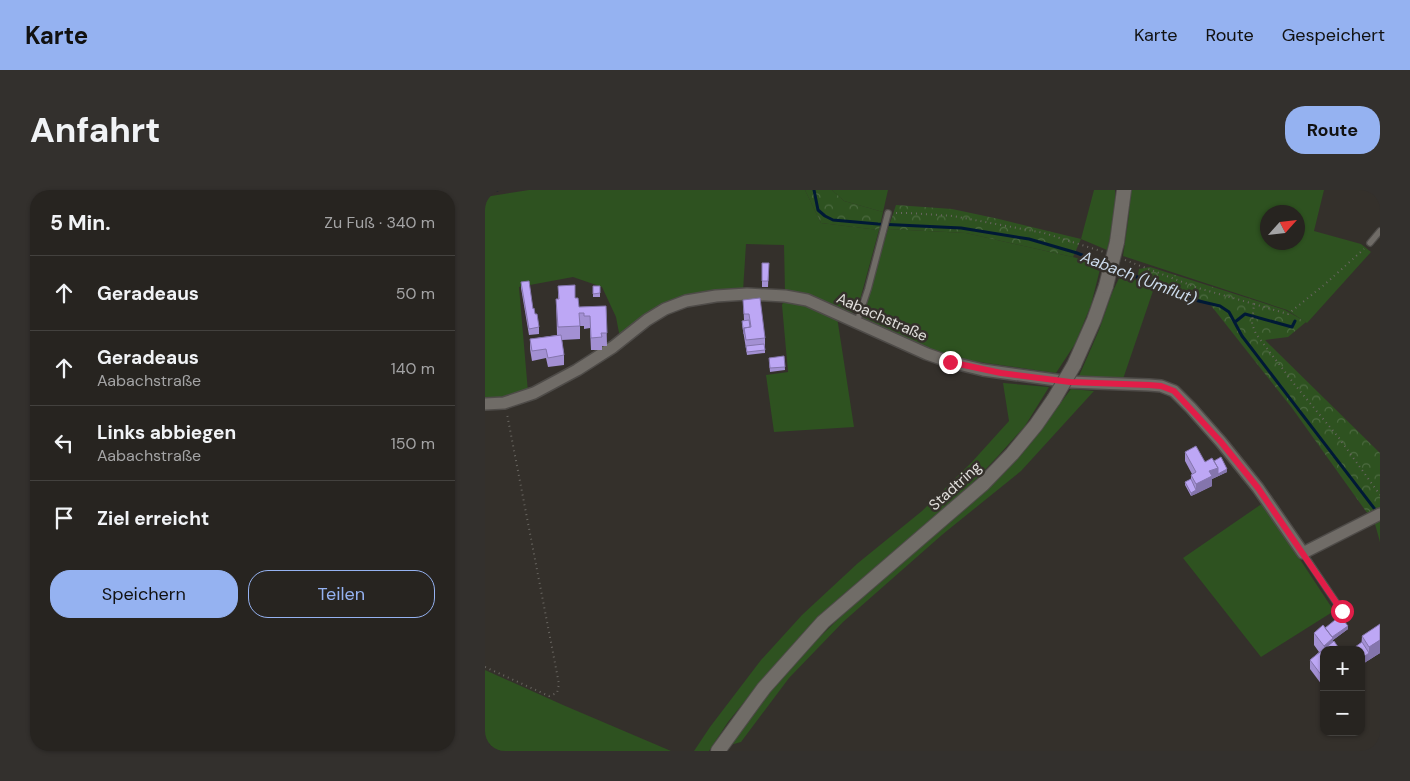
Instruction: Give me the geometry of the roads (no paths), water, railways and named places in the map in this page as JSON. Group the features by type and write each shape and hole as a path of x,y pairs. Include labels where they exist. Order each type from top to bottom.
{"street":[{"name":"Stadtring","path":"718,751 764,688 823,622 983,484 1012,454 1036,425 1074,365 1094,320 1106,286 1117,242 1124,190"},
{"name":"Aabachstraße","path":"485,404 504,402 534,392 577,370 613,347 647,320 665,309 686,302 715,296 747,294 785,296 807,300 927,354 950,362 983,370 1070,382 1161,386 1174,391 1246,472 1303,553"},
{"path":"1303,553 1377,515"}],"lane":[{"path":"857,322 888,216"},
{"path":"1370,243 1380,231"},
{"path":"1303,553 1342,611"}],"waterway":[{"name":"Aabach (Umflut)","path":"485,192 497,190"},
{"name":"Aabach (Umflut)","path":"814,190 818,210 833,220 961,228 1029,239 1077,253 1107,265"},
{"name":"Aabach (Umflut)","path":"1116,268 1186,298 1220,306 1229,312 1242,336 1377,512"},
{"path":"1235,322 1245,314 1292,327 1295,321"}]}
